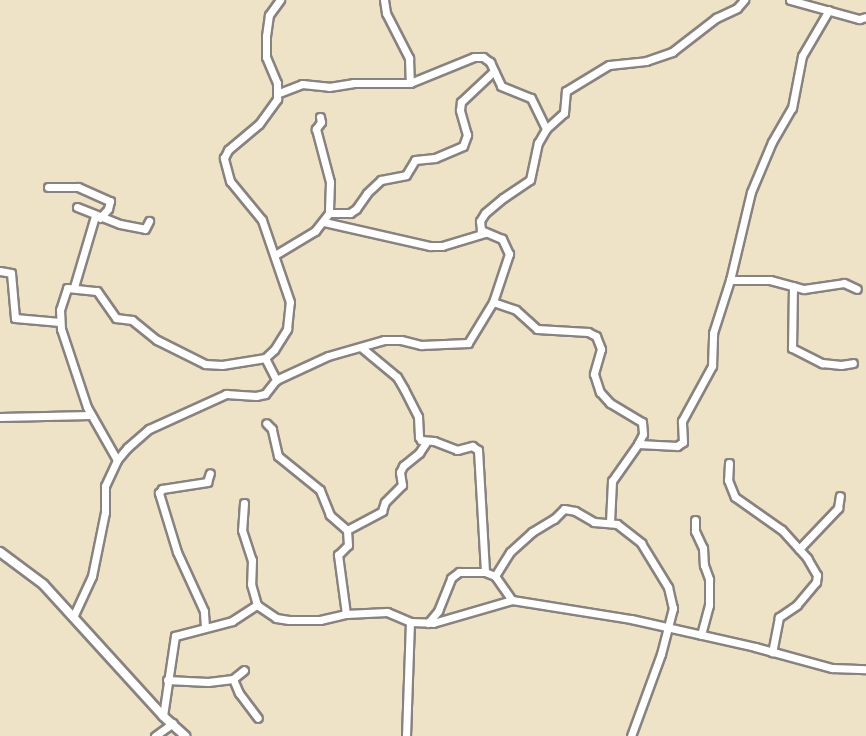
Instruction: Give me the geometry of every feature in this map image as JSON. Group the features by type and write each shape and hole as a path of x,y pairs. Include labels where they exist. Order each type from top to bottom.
{"street":[{"path":"117,460 91,415 77,379 60,322 67,288 97,291 116,318 132,320 154,338 196,361 222,365 265,358 281,340 291,310 274,255 260,214 230,181 224,158 228,150 262,121 274,107 279,93 266,57 268,18 280,0"},
{"path":"384,0 386,13 409,58 411,83"},
{"path":"484,233 480,225 485,213 530,180 538,143 546,129 564,113 569,87 609,65 646,61 672,52 716,18 737,8 744,0"},
{"path":"790,0 859,19 866,17"},
{"path":"638,444 677,446 683,442 682,422 710,370 712,333 730,280 751,192 774,137 792,108 802,56 829,10"},
{"path":"279,93 302,84 329,87 353,83 411,83 479,56 488,59 506,90 531,98 546,129"},
{"path":"329,213 350,213 385,178 406,174 415,160 432,159 463,146 467,135 460,110 461,102 494,71"},
{"path":"274,255 315,231 329,213 330,182 316,129 321,122 320,117"},
{"path":"48,187 78,187 110,201 108,208 98,217 74,287"},
{"path":"77,207 98,217 146,229 149,221"},
{"path":"74,615 92,576 105,512 105,486 117,460 149,429 226,394 256,396 265,394 276,380 321,358 384,340 401,339 421,345 465,345 471,340 493,302 509,254 502,239 484,233 442,246 430,246 324,222"},
{"path":"0,271 11,273 15,318 60,322"},
{"path":"730,280 770,280 804,289 844,283 857,290"},
{"path":"793,286 792,348 822,363 842,365 853,363"},
{"path":"493,302 516,310 537,329 588,332 596,336 601,350 594,374 600,392 610,403 642,422 643,434 638,444 612,481 610,522"},
{"path":"362,348 397,377 418,417 419,437 457,450 472,446 478,450 485,572"},
{"path":"265,358 276,380"},
{"path":"0,417 91,415"},
{"path":"266,423 272,429 278,456 320,490 330,515 347,530 350,541 338,555 346,614"},
{"path":"347,530 382,511 385,502 402,485 400,472 403,466 419,453 427,441"},
{"path":"729,463 728,480 735,497 782,530 807,558 816,579 797,605 779,617 771,652"},
{"path":"206,627 204,611 177,552 159,493 162,489 207,482 210,473"},
{"path":"799,549 838,508 840,496"},
{"path":"244,503 242,530 252,560 251,584 257,605 276,618 320,620 346,614 387,612 410,622 428,623 512,600 668,627 832,668 866,669"},
{"path":"495,576 510,552 564,509 575,511 594,522 617,524 641,543 668,586 673,608 631,736"},
{"path":"695,520 695,531 703,548 704,565 709,579 709,605 701,635"},
{"path":"0,552 29,572 74,615 163,716 184,736"},
{"path":"428,623 438,611 454,573 485,572 495,576 512,600"},
{"path":"163,716 166,707 166,680 175,636 232,621 257,605"},
{"path":"406,736 410,622"},
{"path":"166,680 208,682 233,679 244,670"},
{"path":"233,679 238,693 258,718"},
{"path":"155,736 172,723"}]}
